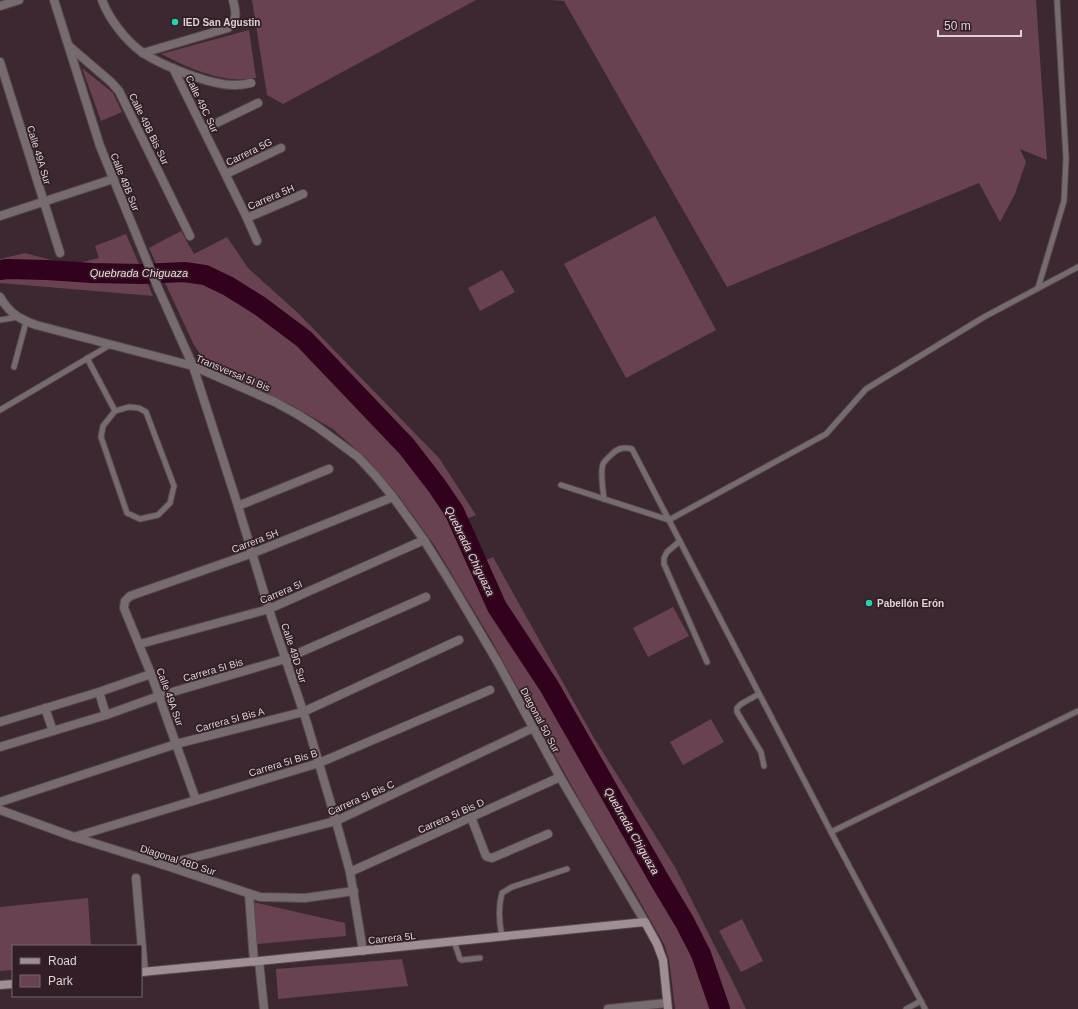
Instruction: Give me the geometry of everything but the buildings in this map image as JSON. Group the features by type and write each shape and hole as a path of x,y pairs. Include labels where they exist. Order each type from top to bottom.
{"main road":[{"name":"Carrera 5L","path":"142,972 256,962 645,922"},
{"name":"Diagonal 50 Sur","path":"645,922 657,944 663,960 668,1006"},
{"path":"0,985 12,984"}],"street":[{"path":"0,6 18,0"},
{"name":"Calle 49B Sur","path":"54,0 100,146 158,288 193,366"},
{"name":"Calle 49C Sur","path":"102,0 113,22 143,53 173,68 226,174 257,241"},
{"path":"143,53 228,28 234,22 236,13 233,0"},
{"name":"Calle 49B Bis Sur","path":"68,46 111,82 119,91 190,236"},
{"name":"Calle 49A Sur","path":"0,62 60,253"},
{"path":"173,68 199,78 219,83 236,85 252,83"},
{"path":"204,129 258,103"},
{"name":"Carrera 5G","path":"226,174 281,148"},
{"path":"0,216 113,179"},
{"name":"Carrera 5H","path":"247,218 303,194"},
{"name":"Transversal 5I Bis","path":"0,297 4,305 11,313 26,322 193,366 275,402 316,426 358,457"},
{"name":"Calle 49D Sur","path":"193,366 336,821 354,891 363,951"},
{"name":"Diagonal 50 Sur","path":"358,457 393,497 424,540 497,661 560,777 645,922"},
{"path":"238,506 329,469"},
{"name":"Carrera 5H","path":"125,601 130,596 253,553 393,497"},
{"name":"Carrera 5I","path":"140,644 269,609 424,540"},
{"name":"Carrera 5I Bis","path":"0,747 106,715 159,696 285,659 426,596"},
{"name":"Calle 49A Sur","path":"125,601 124,608 140,644 196,800"},
{"name":"Carrera 5I Bis A","path":"0,802 176,744 303,712 459,640"},
{"path":"0,722 99,692 151,674"},
{"name":"Carrera 5I Bis B","path":"74,837 319,763 490,690"},
{"path":"99,692 106,715"},
{"path":"45,708 53,731"},
{"name":"Carrera 5I Bis C","path":"164,865 336,821 533,728"},
{"name":"Carrera 5I Bis D","path":"350,872 560,777"},
{"name":"Diagonal 48D Sur","path":"0,810 74,837 260,897 305,898 354,891"},
{"path":"471,817 488,858 492,858 548,834"},
{"path":"136,878 140,945"},
{"path":"249,894 256,962 264,1009"},
{"path":"608,1009 668,1006"}],"lane":[{"path":"1038,288 1064,201 1066,158 1057,0"},
{"path":"561,485 669,520 826,434 866,389 984,317 1078,267"},
{"path":"0,320 18,317"},
{"path":"14,367 26,322"},
{"path":"0,410 110,344"},
{"path":"87,358 115,411"},
{"path":"130,407 139,408 146,412 174,486 170,503 158,516 140,519 127,513 101,437 103,426 115,411 130,407"},
{"path":"604,499 602,474 603,465 617,449 624,447 632,449 831,832 925,1009"},
{"path":"680,541 667,552 664,558 664,564 707,662"},
{"path":"759,694 741,704 737,708 737,712 761,752 764,766"},
{"path":"831,832 1078,711"},
{"path":"502,936 499,904 502,893 512,887 567,869"},
{"path":"454,941 460,960 480,958"},
{"path":"906,1009 921,1001"}],"green space":[{"path":"252,0 476,0 283,104 267,95"},
{"path":"551,0 1036,0 1047,160 1020,149 1026,162 1015,194 1000,222 979,183 727,287 564,1"},
{"path":"249,30 256,78 222,78 186,66 161,54"},
{"path":"82,68 113,93 122,112 101,121"},
{"path":"655,216 716,330 626,378 564,264"},
{"path":"181,231 194,254 227,237 248,268 298,313 439,458 476,515 464,520 482,562 493,557 594,738 675,867 746,1009 675,1009 669,960 665,946 633,889 588,815 492,641 435,546 398,495 368,460 333,429 293,406 228,378 205,362 193,343 149,248"},
{"path":"126,234 153,296 0,283 0,259 25,253 70,265 99,258 95,246"},
{"path":"502,270 515,292 480,311 468,288"},
{"path":"673,607 689,636 648,657 633,628"},
{"path":"711,719 724,742 683,765 670,742"},
{"path":"88,898 91,945 12,945 12,970 0,971 0,907"},
{"path":"253,902 345,923 346,936 257,944"},
{"path":"742,919 763,961 741,972 719,931"},
{"path":"402,959 408,986 278,999 276,969"}],"waterway":[{"name":"Quebrada Chiguaza","path":"0,270 47,270 142,274 184,272 205,275 228,286 260,306 304,339 407,447 454,511 497,607 549,686 684,921 701,954 720,1009"}],"place":[{"name":"IED San Agustin","path":"175,22"},
{"name":"Pabellón Erón","path":"869,603"}]}
